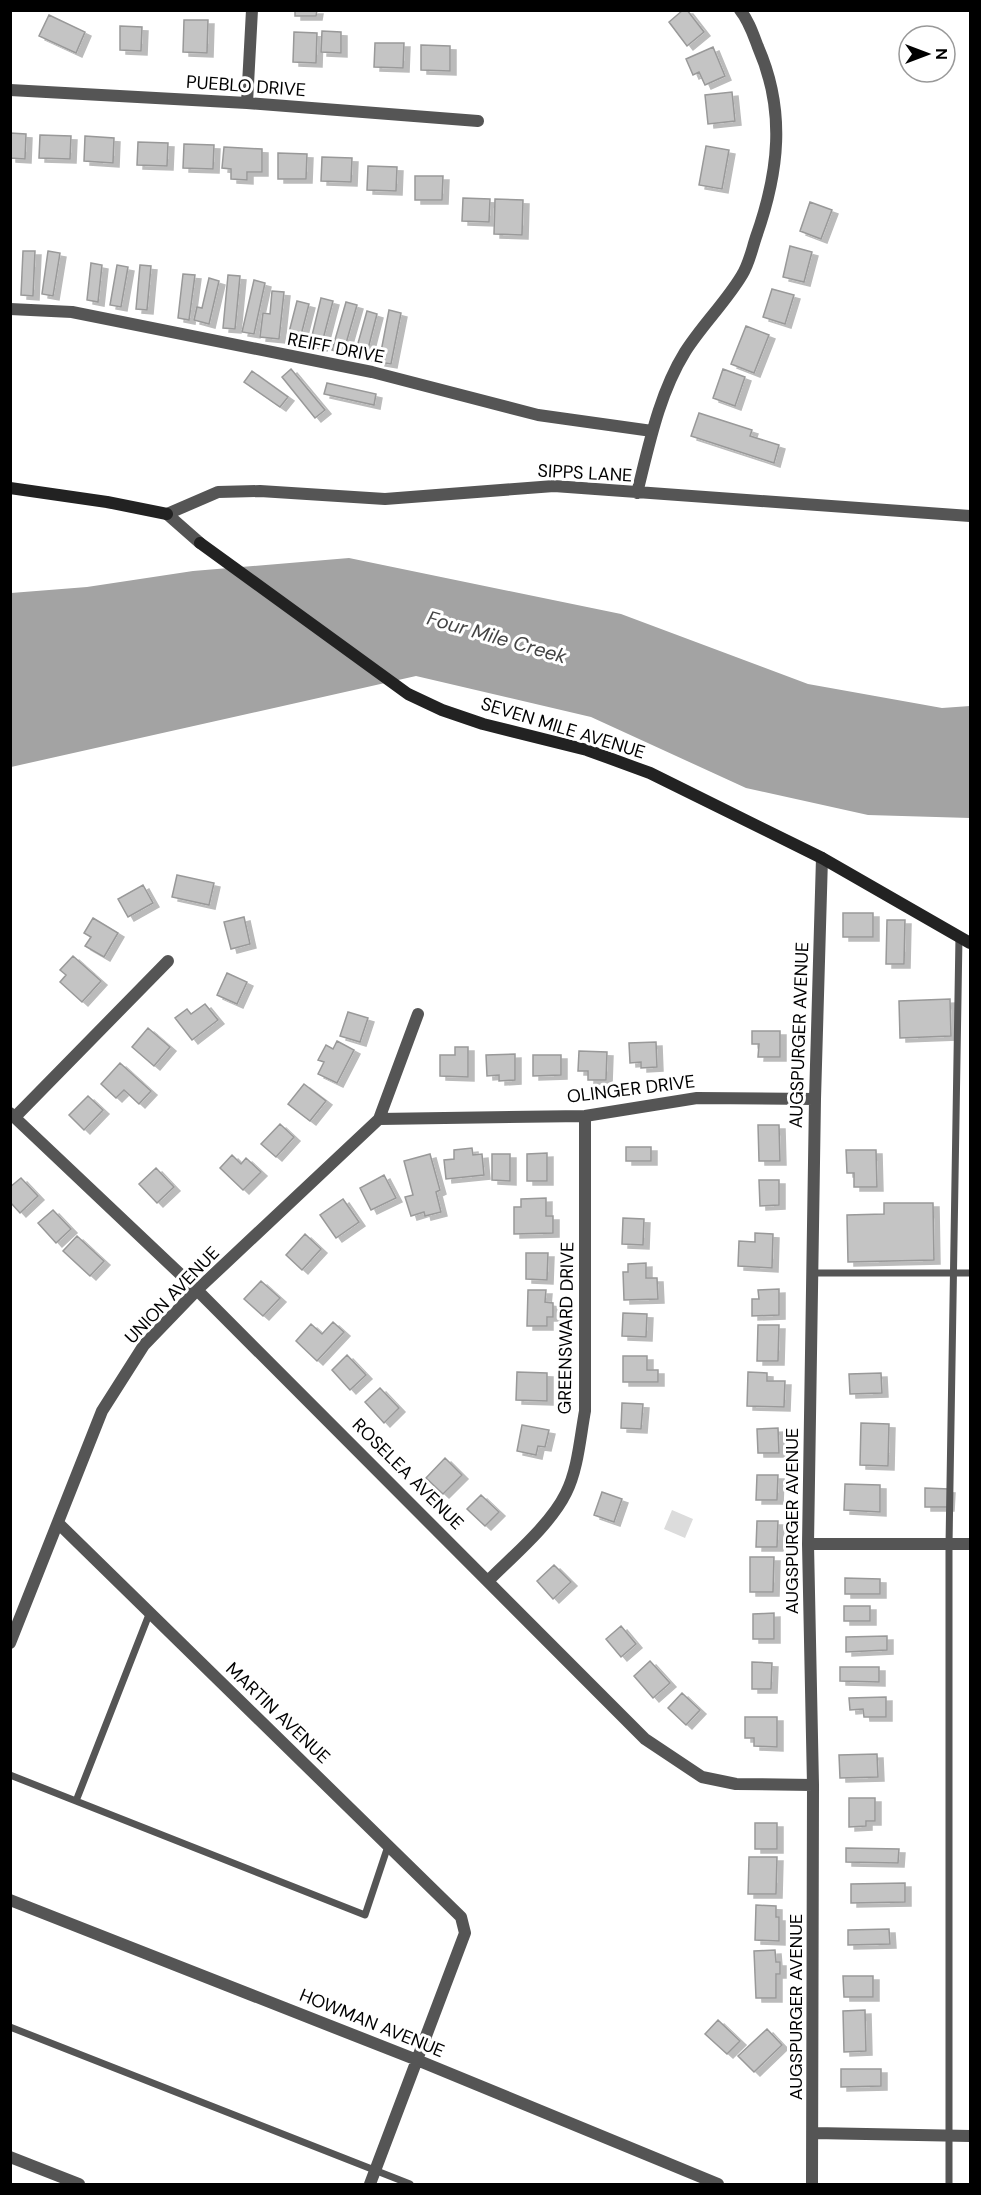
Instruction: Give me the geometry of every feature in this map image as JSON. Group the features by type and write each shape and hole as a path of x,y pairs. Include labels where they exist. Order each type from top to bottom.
{"main road":[{"path":"10,488 107,502 167,514"},
{"name":"SEVEN MILE AVENUE","path":"200,543 408,694 442,710 483,724 586,750 650,773 822,858 970,943"}],"street":[{"path":"247,103 252,10"},
{"path":"637,493 652,431 665,394 685,352 743,274 772,184 777,147 776,104 766,64 746,18 740,10"},
{"name":"PUEBLO DRIVE","path":"10,90 247,103 478,122"},
{"name":"REIFF DRIVE","path":"10,309 72,312 372,372 538,416 652,431"},
{"name":"SIPPS LANE","path":"167,514 219,492 260,491 385,498 554,486 970,516"},
{"name":"SEVEN MILE AVENUE","path":"167,514 200,543"},
{"name":"AUGSPURGER AVENUE","path":"812,2184 814,2133 813,1785 808,1544 815,1099 822,858"},
{"path":"13,1115 168,962"},
{"name":"UNION AVENUE","path":"10,1642 102,1411 144,1345 197,1290 379,1119 418,1014"},
{"name":"OLINGER DRIVE","path":"379,1119 585,1116 697,1098 815,1099"},
{"name":"ROSELEA AVENUE","path":"13,1115 197,1290 489,1580 645,1739 702,1777 736,1784 813,1785"},
{"name":"GREENSWARD DRIVE","path":"489,1580 540,1530 566,1494 577,1456 585,1412 585,1116"},
{"name":"MARTIN AVENUE","path":"58,1523 461,1917 465,1933 417,2060"},
{"path":"808,1544 970,1545"},
{"name":"HOWMAN AVENUE","path":"10,1900 417,2060 718,2184"},
{"path":"370,2184 417,2060"},
{"path":"814,2133 970,2136"},
{"path":"10,2157 79,2184"}],"lane":[{"path":"949,2184 949,1545 959,936"},
{"path":"812,1273 970,1273"},
{"path":"76,1801 150,1612"},
{"path":"10,1774 365,1915 388,1846"},
{"path":"10,2027 410,2184"}],"shaded area":[{"path":"672,1510 693,1519 685,1538 664,1529"}],"water":[{"name":"Four Mile Creek","path":"349,558 621,614 808,684 942,708 970,706 970,818 868,815 746,788 591,717 416,676 11,767 11,593 87,587 193,571"}],"building":[{"path":"295,10 317,10 316,16 295,16"},
{"path":"683,10 687,10 704,32 687,46 669,22"},
{"path":"49,15 85,32 76,53 39,36"},
{"path":"184,20 208,20 207,53 183,52"},
{"path":"120,26 142,27 141,51 120,50"},
{"path":"322,31 341,32 341,53 321,52"},
{"path":"294,32 317,33 316,63 293,62"},
{"path":"375,43 404,43 403,68 374,67"},
{"path":"421,45 450,46 450,71 421,70"},
{"path":"713,47 725,76 705,85 699,72 693,75 686,59"},
{"path":"732,92 735,121 708,124 705,95"},
{"path":"10,133 26,134 25,159 10,158"},
{"path":"40,135 71,136 70,159 39,158"},
{"path":"85,136 114,138 113,163 84,161"},
{"path":"138,142 168,143 167,166 137,165"},
{"path":"184,144 214,145 213,169 183,168"},
{"path":"706,146 729,150 722,189 699,185"},
{"path":"224,147 262,149 262,172 247,172 247,180 231,179 231,169 222,168"},
{"path":"278,153 307,154 306,179 278,179"},
{"path":"322,157 352,158 351,182 321,181"},
{"path":"368,166 397,167 396,191 367,190"},
{"path":"415,176 443,176 442,200 415,200"},
{"path":"463,198 490,199 489,222 462,221"},
{"path":"495,199 523,200 522,235 494,234"},
{"path":"810,202 832,210 821,239 800,231"},
{"path":"790,246 812,252 804,282 783,277"},
{"path":"23,251 35,251 33,296 21,295"},
{"path":"48,251 60,253 53,296 42,294"},
{"path":"91,263 102,265 98,302 87,300"},
{"path":"117,265 128,267 121,307 110,305"},
{"path":"140,265 151,266 147,310 136,309"},
{"path":"183,274 195,275 189,320 178,318"},
{"path":"228,275 240,276 235,329 223,328"},
{"path":"209,278 219,281 209,324 194,320 197,307 202,308"},
{"path":"254,280 265,283 254,334 242,332"},
{"path":"772,289 794,295 785,324 763,317"},
{"path":"272,291 284,292 279,339 260,337 263,313 270,314"},
{"path":"321,298 333,301 321,347 310,344"},
{"path":"297,301 309,304 299,343 287,340"},
{"path":"346,302 357,305 343,354 332,350"},
{"path":"389,310 401,313 391,364 379,362"},
{"path":"367,311 377,314 366,357 355,354"},
{"path":"746,326 769,335 754,373 731,364"},
{"path":"291,369 325,410 315,418 282,377"},
{"path":"723,369 745,377 735,406 713,398"},
{"path":"252,371 288,397 280,407 244,382"},
{"path":"327,383 376,394 374,405 324,394"},
{"path":"699,413 752,430 750,436 779,445 774,463 691,436"},
{"path":"177,875 214,883 209,905 172,897"},
{"path":"143,885 153,903 128,917 118,899"},
{"path":"843,913 873,913 873,937 843,937"},
{"path":"244,917 250,944 231,949 224,922"},
{"path":"93,918 118,933 104,957 85,946 91,937 84,933"},
{"path":"887,920 905,920 904,964 886,964"},
{"path":"73,956 101,981 82,1002 60,982 66,975 60,970"},
{"path":"227,973 247,982 237,1004 217,995"},
{"path":"950,999 951,1036 900,1038 899,1001"},
{"path":"205,1004 218,1020 192,1040 175,1018 187,1009 191,1014"},
{"path":"348,1012 368,1018 360,1042 340,1036"},
{"path":"148,1028 170,1047 154,1066 132,1047"},
{"path":"752,1031 780,1031 780,1057 758,1057 759,1044 752,1044"},
{"path":"337,1041 354,1050 337,1083 318,1074 324,1062 318,1060 326,1045 333,1049"},
{"path":"656,1042 657,1067 641,1068 641,1062 630,1063 629,1043"},
{"path":"455,1047 468,1047 468,1077 440,1076 440,1055 455,1055"},
{"path":"579,1051 607,1052 606,1080 588,1080 588,1071 578,1071"},
{"path":"515,1054 515,1080 499,1081 499,1075 487,1076 486,1055"},
{"path":"533,1055 561,1055 561,1075 533,1076"},
{"path":"120,1063 151,1091 139,1104 124,1090 116,1098 101,1084"},
{"path":"304,1084 326,1101 310,1121 288,1104"},
{"path":"88,1096 103,1110 84,1130 69,1115"},
{"path":"280,1124 294,1137 276,1157 261,1144"},
{"path":"758,1125 779,1125 780,1161 759,1161"},
{"path":"626,1147 651,1147 651,1161 626,1161"},
{"path":"472,1148 473,1155 482,1154 484,1175 446,1179 444,1160 454,1159 454,1150"},
{"path":"846,1150 876,1150 877,1187 854,1187 854,1173 847,1173"},
{"path":"547,1153 547,1181 527,1181 527,1154"},
{"path":"430,1154 440,1190 436,1192 441,1212 425,1216 424,1212 411,1216 405,1197 413,1195 404,1161"},
{"path":"492,1154 510,1154 510,1181 492,1180"},
{"path":"232,1155 241,1164 246,1158 261,1172 243,1190 220,1168"},
{"path":"156,1168 174,1187 157,1203 139,1184"},
{"path":"384,1175 396,1198 371,1210 360,1188"},
{"path":"21,1178 38,1196 20,1213 10,1202 10,1187"},
{"path":"759,1180 779,1180 779,1205 760,1206"},
{"path":"546,1198 546,1216 553,1216 553,1233 514,1234 514,1207 521,1207 521,1199"},
{"path":"343,1199 359,1222 336,1238 320,1215"},
{"path":"884,1203 933,1203 934,1260 848,1262 847,1215 884,1214"},
{"path":"53,1210 71,1229 56,1243 38,1223"},
{"path":"623,1218 644,1219 643,1245 622,1244"},
{"path":"755,1233 773,1234 772,1268 738,1266 739,1241 755,1242"},
{"path":"305,1234 321,1249 302,1270 286,1255"},
{"path":"77,1236 104,1261 90,1276 63,1251"},
{"path":"526,1253 548,1253 547,1280 526,1279"},
{"path":"646,1263 646,1278 657,1278 658,1299 624,1300 623,1272 628,1272 628,1264"},
{"path":"261,1281 280,1298 263,1316 244,1299"},
{"path":"779,1289 779,1315 752,1316 752,1299 759,1299 758,1290"},
{"path":"528,1290 546,1290 545,1302 553,1303 553,1317 547,1317 547,1326 527,1326"},
{"path":"623,1313 647,1314 646,1337 622,1336"},
{"path":"333,1322 344,1332 317,1361 296,1341 311,1324 322,1334"},
{"path":"758,1325 779,1325 778,1361 757,1361"},
{"path":"347,1355 366,1375 350,1390 332,1370"},
{"path":"623,1356 647,1356 647,1370 658,1370 658,1382 623,1382"},
{"path":"517,1372 547,1373 547,1401 516,1400"},
{"path":"748,1372 767,1373 767,1381 785,1381 784,1407 747,1406"},
{"path":"881,1373 882,1393 850,1394 849,1374"},
{"path":"380,1388 399,1408 384,1423 365,1402"},
{"path":"622,1403 643,1404 641,1429 621,1428"},
{"path":"861,1423 889,1424 888,1466 860,1465"},
{"path":"522,1425 549,1430 545,1447 538,1446 536,1455 517,1451"},
{"path":"778,1428 779,1453 758,1453 757,1429"},
{"path":"445,1458 462,1475 443,1494 426,1478"},
{"path":"757,1475 778,1475 777,1500 756,1500"},
{"path":"845,1484 880,1485 880,1512 844,1510"},
{"path":"925,1488 949,1489 948,1507 925,1507"},
{"path":"602,1492 622,1499 614,1522 594,1515"},
{"path":"481,1495 499,1512 485,1526 467,1509"},
{"path":"757,1521 778,1521 777,1547 756,1547"},
{"path":"750,1557 774,1557 773,1592 750,1592"},
{"path":"554,1565 571,1582 553,1599 537,1581"},
{"path":"845,1578 880,1579 880,1594 845,1594"},
{"path":"844,1606 870,1606 870,1621 844,1621"},
{"path":"774,1613 774,1639 753,1639 753,1614"},
{"path":"621,1626 636,1644 621,1657 606,1639"},
{"path":"887,1636 887,1650 846,1652 846,1637"},
{"path":"650,1661 670,1683 653,1698 634,1676"},
{"path":"752,1662 772,1663 771,1689 752,1689"},
{"path":"840,1667 879,1667 879,1682 840,1681"},
{"path":"682,1693 700,1710 686,1725 668,1708"},
{"path":"886,1697 886,1717 864,1717 863,1709 850,1710 849,1698"},
{"path":"745,1717 777,1717 777,1747 754,1746 754,1738 745,1738"},
{"path":"877,1754 878,1777 840,1778 839,1755"},
{"path":"849,1798 875,1798 875,1821 866,1821 866,1826 849,1827"},
{"path":"755,1823 777,1823 777,1849 755,1849"},
{"path":"846,1848 899,1849 898,1863 846,1862"},
{"path":"749,1857 777,1857 776,1894 748,1894"},
{"path":"905,1883 905,1902 851,1903 851,1884"},
{"path":"756,1905 776,1906 776,1917 779,1917 779,1941 755,1940"},
{"path":"889,1929 890,1944 848,1945 848,1930"},
{"path":"775,1950 776,1962 780,1962 780,1974 776,1974 776,1998 756,1998 754,1951"},
{"path":"843,1976 873,1976 873,1997 844,1997"},
{"path":"865,2010 866,2051 844,2052 843,2011"},
{"path":"718,2020 740,2041 727,2054 705,2034"},
{"path":"767,2029 782,2045 754,2072 738,2056"},
{"path":"841,2069 881,2069 881,2086 841,2087"}]}
